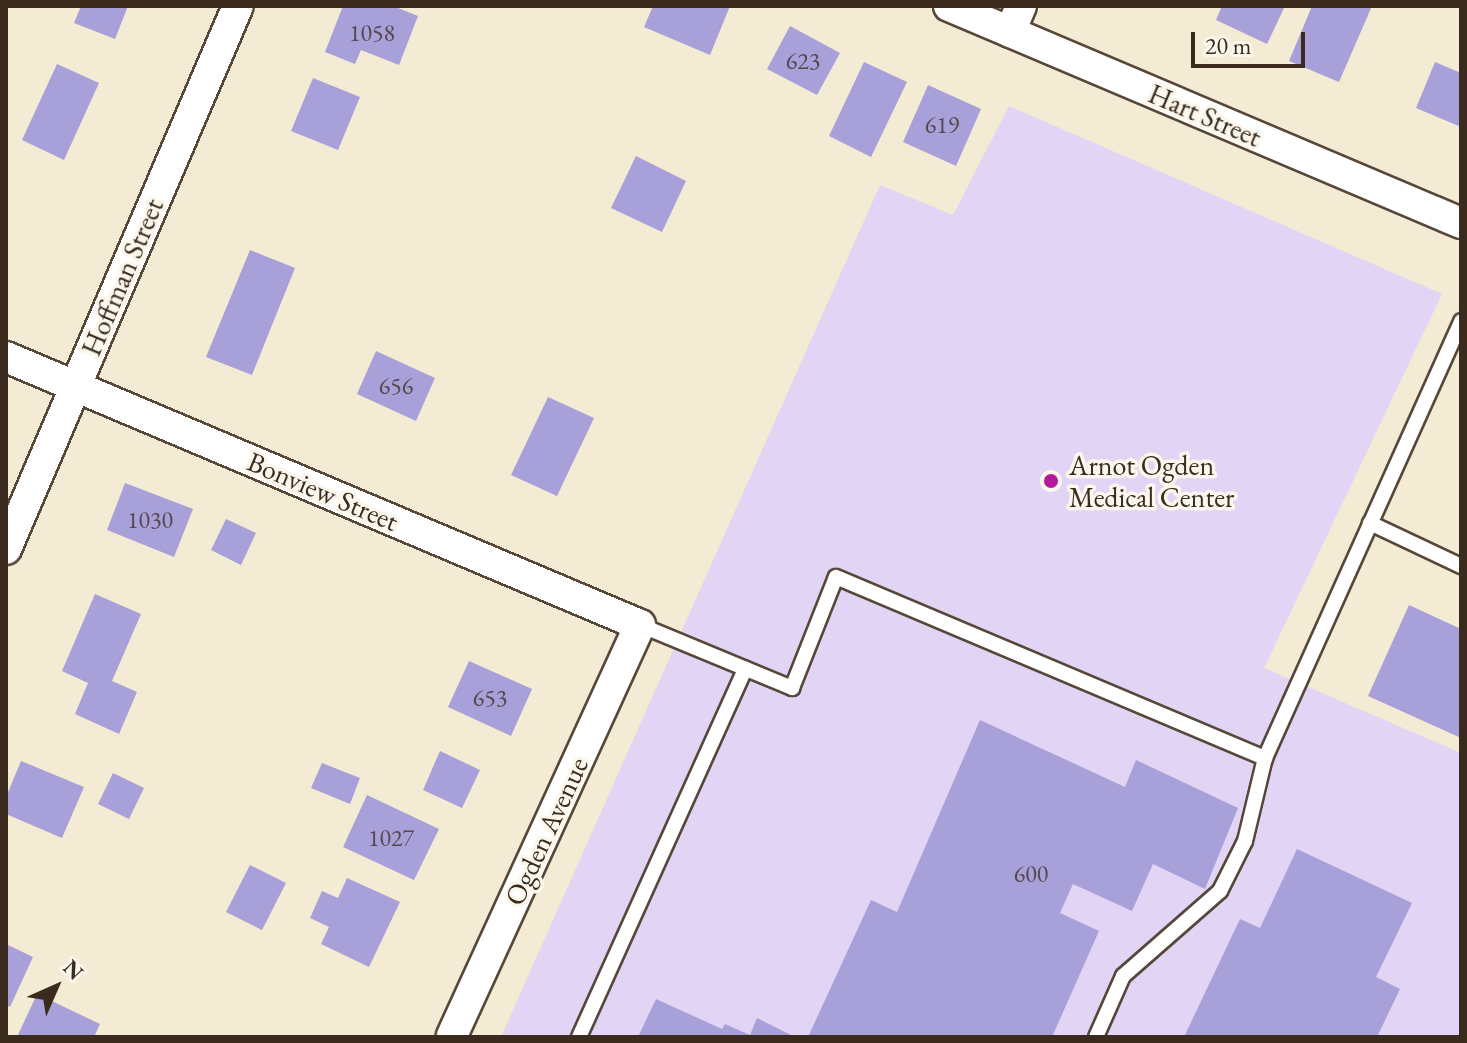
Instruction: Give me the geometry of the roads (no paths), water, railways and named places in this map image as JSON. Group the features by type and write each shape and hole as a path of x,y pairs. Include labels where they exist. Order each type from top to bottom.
{"street":[{"name":"Hoffman Street","path":"6,549 238,6"},
{"name":"Hart Street","path":"949,6 1016,19 1461,223"},
{"name":"Bonview Street","path":"6,357 640,625"},
{"name":"Ogden Avenue","path":"451,1037 640,625"}],"lane":[{"path":"1096,1037 1123,976 1220,891 1245,841 1265,758 1461,321"},
{"path":"1370,523 1461,566"},
{"path":"640,625 792,688 836,577 1265,758"},
{"path":"579,1037 745,669"}],"place":[{"name":"Arnot Ogden Medical Center","path":"1051,481"}]}
